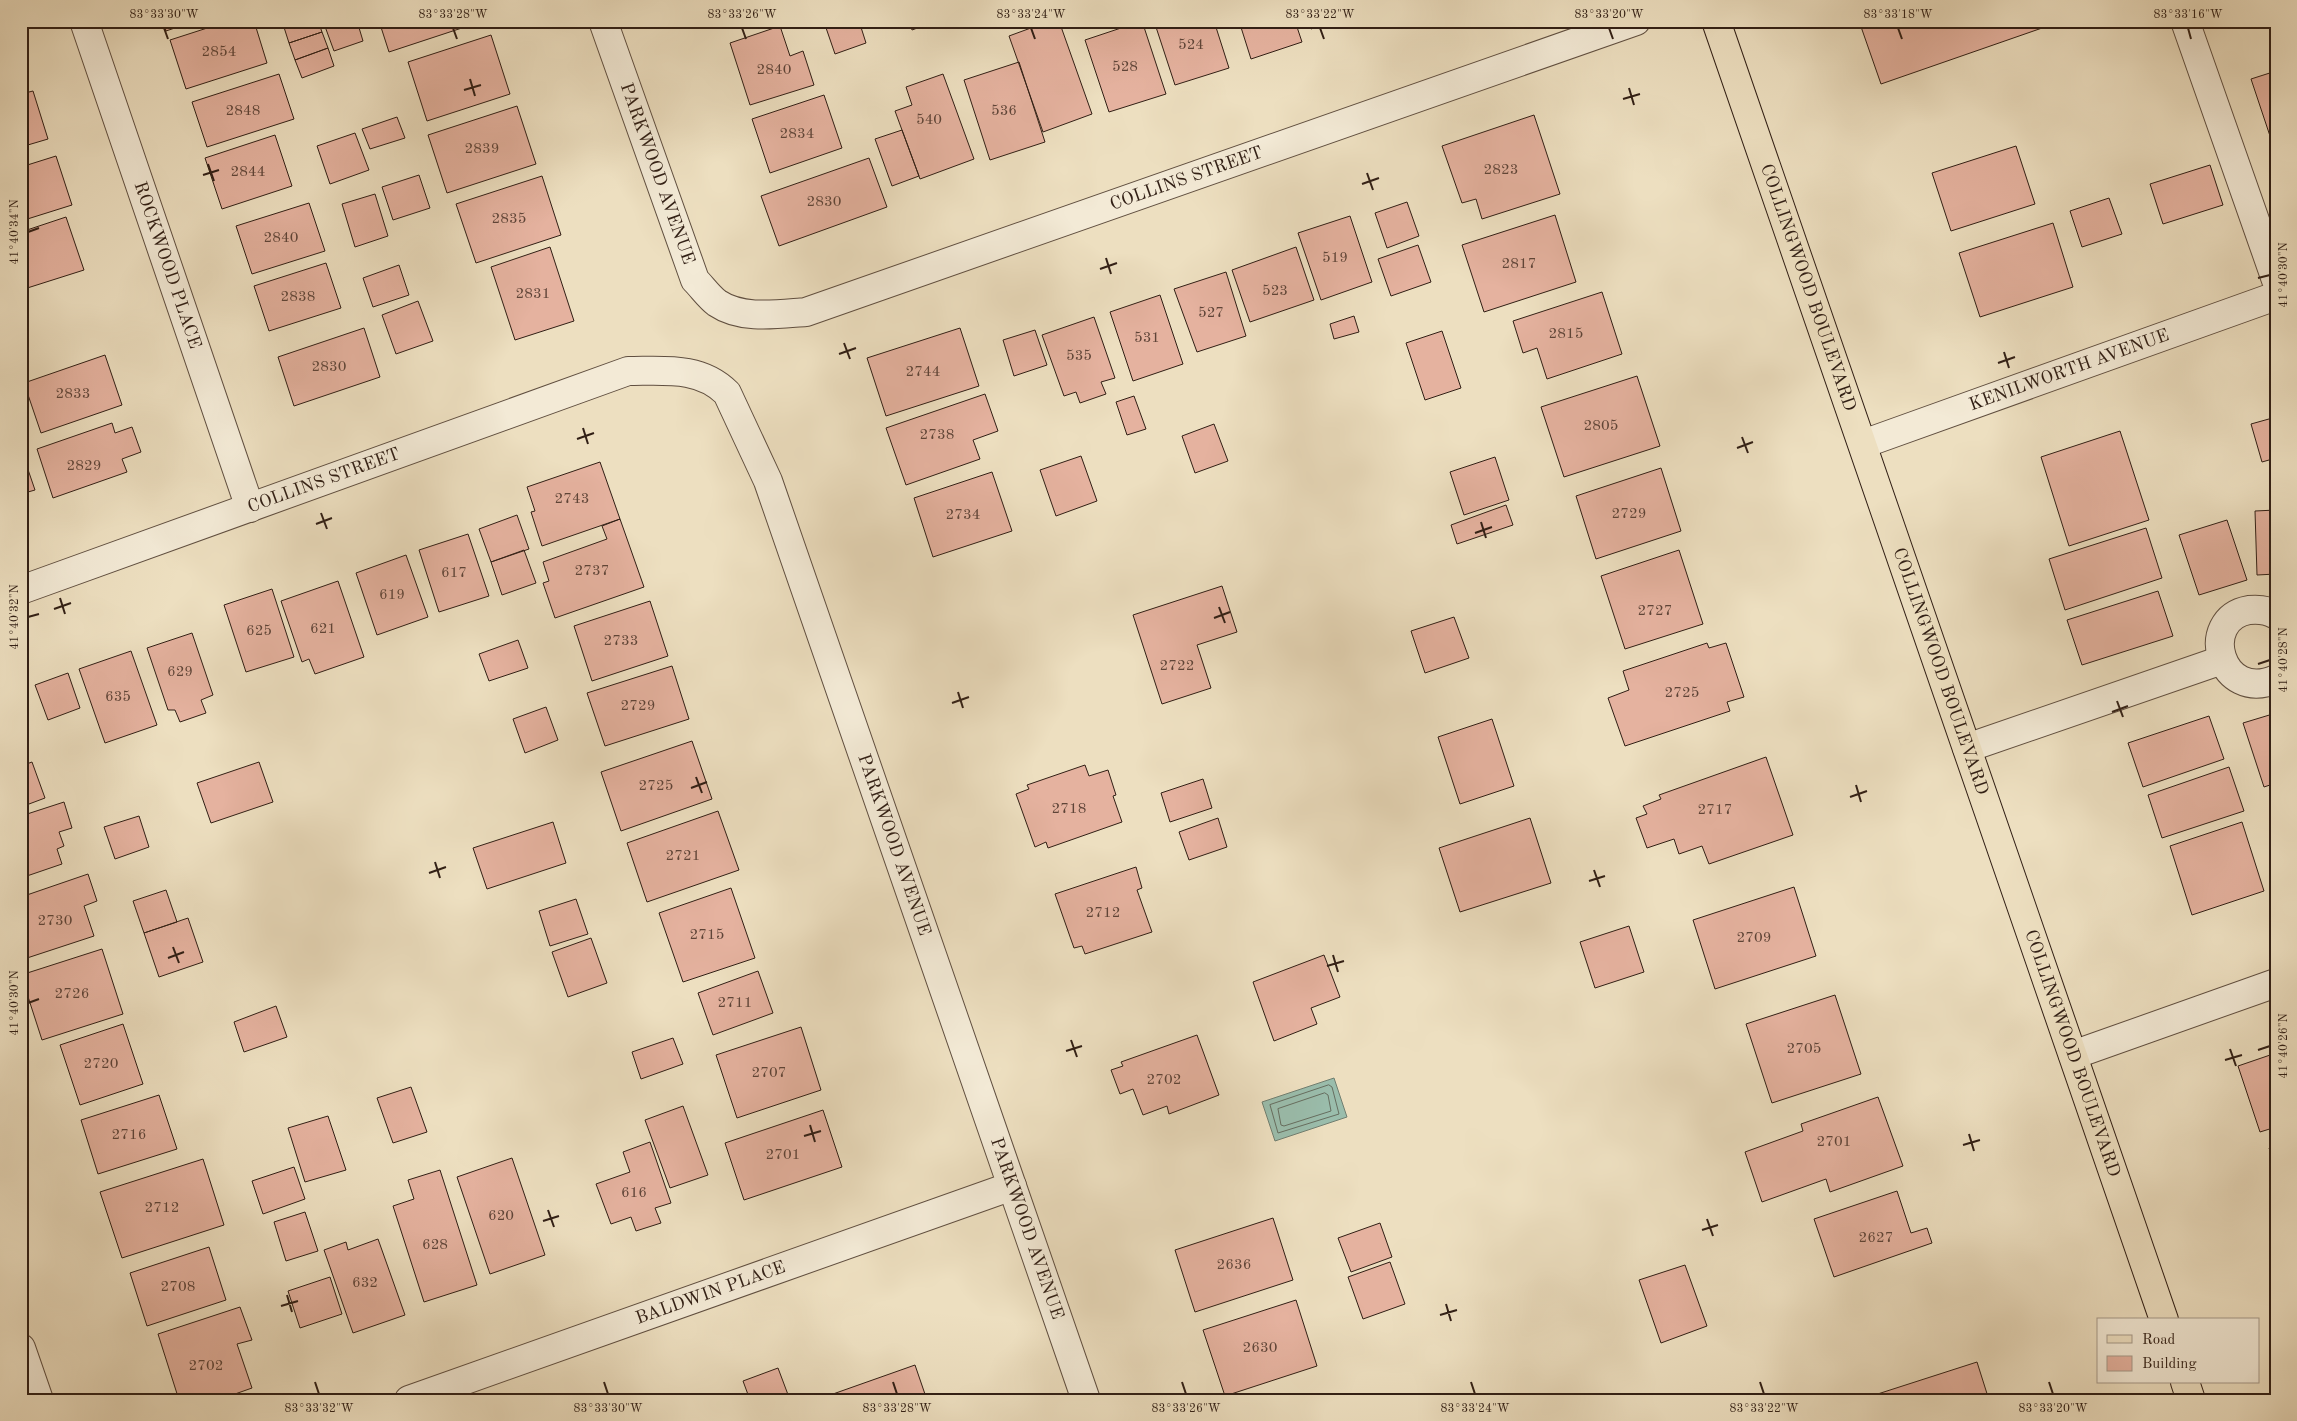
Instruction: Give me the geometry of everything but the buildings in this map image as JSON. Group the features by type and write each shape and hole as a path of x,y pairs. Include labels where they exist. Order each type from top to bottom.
{"main road":[{"name":"COLLINGWOOD BOULEVARD","path":"1716,21 2163,1318"},
{"path":"2186,1384 2191,1400"}],"street":[{"name":"ROCKWOOD PLACE","path":"84,21 250,508"},
{"name":"PARKWOOD AVENUE","path":"603,21 695,280 718,303 734,311"},
{"name":"COLLINS STREET","path":"734,311 767,315 806,312 1636,21"},
{"path":"2185,21 2276,280"},
{"name":"KENILWORTH AVENUE","path":"1863,444 2276,296"},
{"name":"COLLINS STREET","path":"21,590 628,371"},
{"name":"PARKWOOD AVENUE","path":"628,371 678,371 697,374 716,382 727,393 768,481 1086,1400"},
{"path":"2276,615 2257,609 2244,611 2230,621 2222,632 2220,640 2222,660 2231,673 2244,681 2262,684 2276,679"},
{"path":"1967,748 2222,660"},
{"path":"2073,1055 2276,983"},
{"name":"BALDWIN PLACE","path":"409,1400 1012,1186"},
{"path":"21,1348 39,1400"}],"water":[{"path":"1334,1078 1347,1117 1275,1141 1262,1102"}]}
